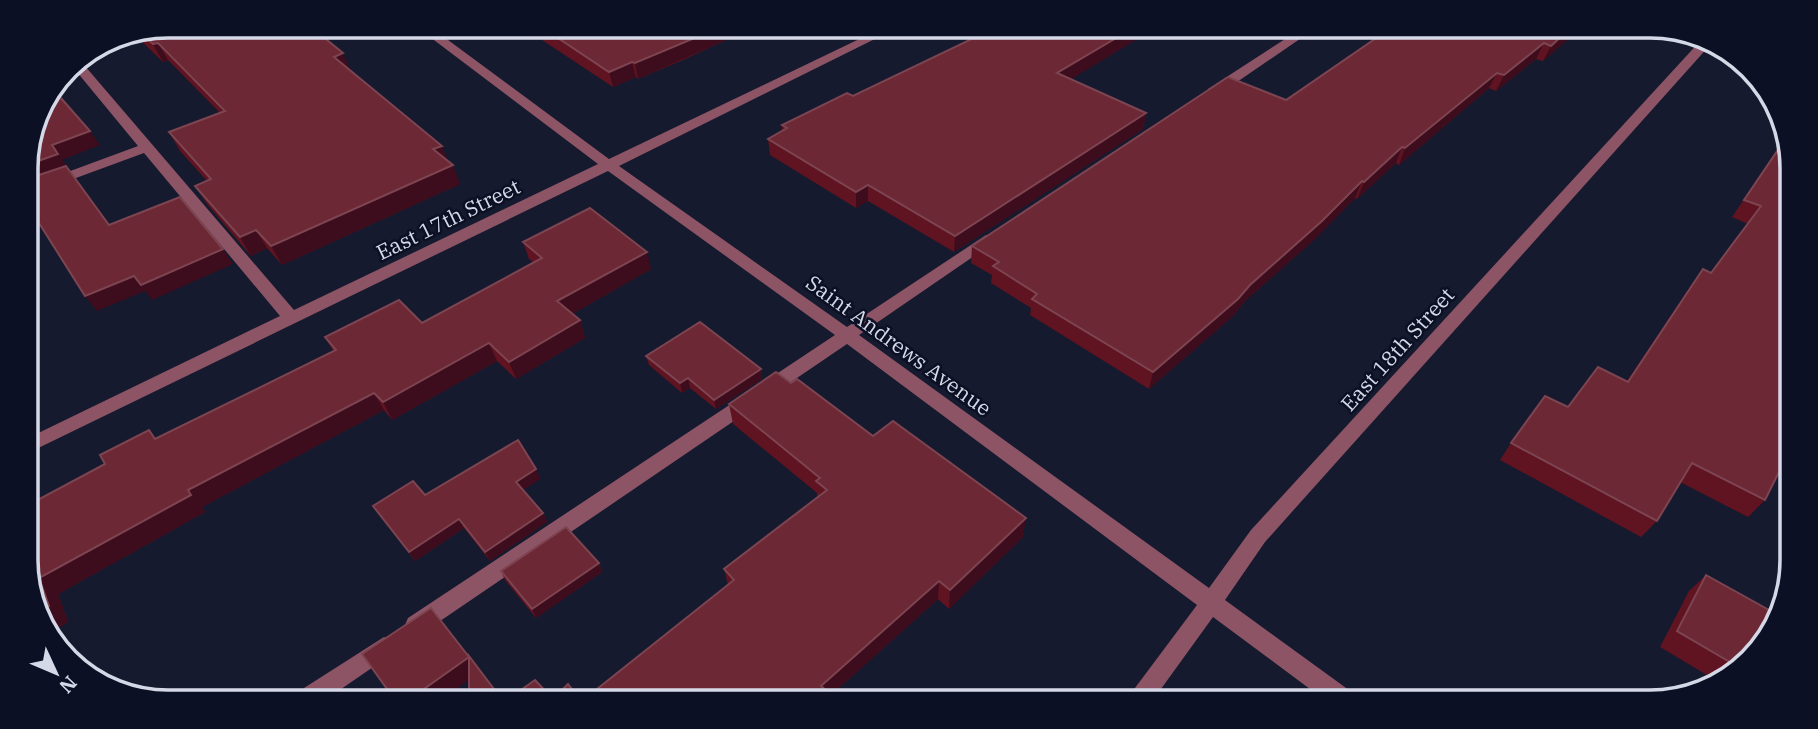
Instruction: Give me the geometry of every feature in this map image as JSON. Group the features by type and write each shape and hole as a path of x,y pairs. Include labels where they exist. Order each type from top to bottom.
{"street":[{"name":"Saint Andrews Avenue","path":"438,38 571,138 846,335 1330,690"},
{"name":"East 17th Street","path":"38,441 870,38"},
{"path":"1201,100 1295,38"},
{"name":"East 18th Street","path":"1147,690 1258,536 1699,49"},
{"path":"83,71 291,318"},
{"path":"39,188 147,147"},
{"path":"321,690 1007,228"}],"building":[{"path":"169,38 325,38 343,53 334,57 442,146 433,149 453,165 271,246 256,230 240,237 195,186 211,179 169,132 225,111 158,43 153,44 149,40"},
{"path":"558,38 695,38 635,63 609,72"},
{"path":"974,38 1116,38 1057,73 1146,113 955,236 868,185 856,192 768,139 787,128 782,125 847,93 853,96"},
{"path":"1376,38 1560,38 1551,46 1544,43 1504,75 1497,73 1405,148 1402,147 1362,181 1238,299 1153,372 1032,299 1037,294 993,266 999,262 972,246 1228,77 1286,100"},
{"path":"60,97 90,131 52,145 58,154 39,161 48,119"},
{"path":"1778,150 1780,169 1780,470 1765,500 1692,463 1657,521 1511,443 1545,396 1568,407 1598,367 1628,382 1703,269 1711,273 1761,206 1744,200"},
{"path":"66,166 109,225 180,197 223,249 141,285 134,276 85,296 39,223 39,175"},
{"path":"590,208 647,252 557,301 580,320 509,362 489,343 383,402 374,393 188,490 191,495 40,577 38,500 105,464 100,455 149,430 155,439 336,350 325,337 399,300 422,323 542,258 523,242"},
{"path":"700,322 761,369 714,400 688,378 680,383 646,356"},
{"path":"776,372 791,383 797,379 873,436 893,421 1026,518 950,590 939,581 821,686 826,690 596,690 734,580 724,569 827,490 816,481 820,478 729,404"},
{"path":"518,440 536,469 516,482 543,513 485,552 459,519 409,552 373,506 413,481 425,495"},
{"path":"566,527 599,563 532,609 501,571"},
{"path":"1706,575 1769,610 1758,633 1730,662 1677,631"},
{"path":"41,582 49,606 45,602"},
{"path":"431,608 469,657 422,690 388,690 362,654"},
{"path":"469,656 495,690 469,690"},
{"path":"535,680 544,690 521,690"},
{"path":"568,684 573,690 562,690"}]}
